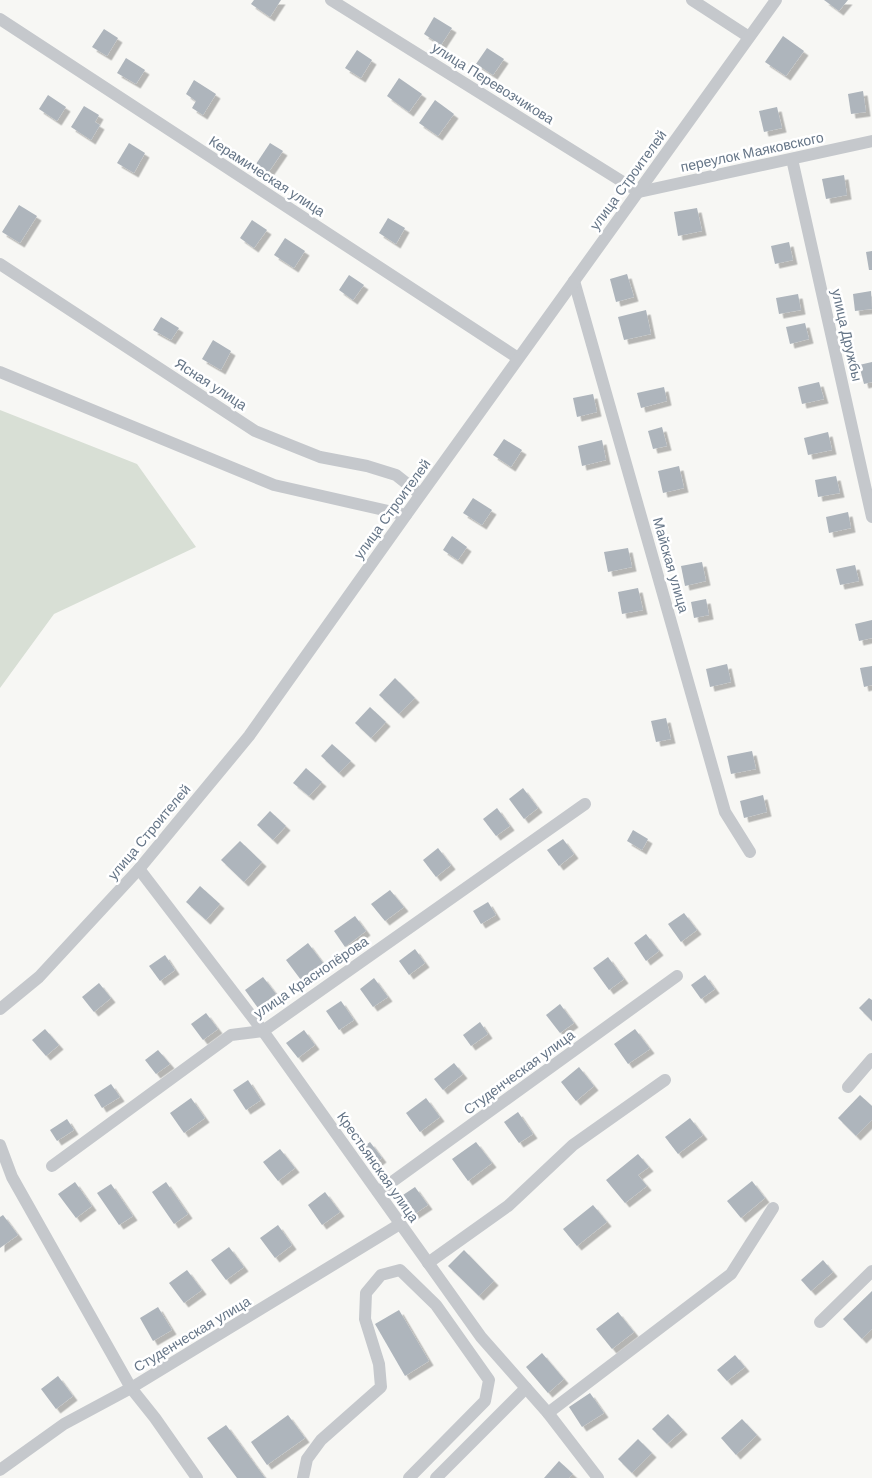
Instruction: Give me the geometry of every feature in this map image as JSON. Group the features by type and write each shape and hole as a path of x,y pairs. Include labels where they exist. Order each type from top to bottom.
{"street":[{"name":"улица Перевозчикова","path":"331,0 638,192"},
{"path":"692,0 749,37"},
{"name":"улица Строителей","path":"0,1009 39,977 139,869 249,736 420,494 776,0"},
{"name":"Керамическая улица","path":"0,19 518,358"},
{"name":"переулок Маяковского","path":"638,192 872,141"},
{"name":"улица Дружбы","path":"792,158 872,517"},
{"name":"Ясная улица","path":"0,264 255,430 320,457 367,466 396,475 420,494"},
{"name":"Майская улица","path":"574,281 725,812 750,852"},
{"path":"0,372 274,486 406,515"},
{"name":"улица Краснопёрова","path":"52,1166 231,1035 263,1031 585,804"},
{"name":"Крестьянская улица","path":"139,869 263,1031 481,1337 548,1413 598,1478"},
{"name":"Студенческая улица","path":"378,1192 677,976"},
{"path":"848,1087 872,1059"},
{"path":"428,1262 508,1206 573,1145 665,1080"},
{"path":"0,1145 12,1177 132,1388 197,1478"},
{"path":"548,1413 731,1274 773,1208"},
{"name":"Студенческая улица","path":"0,1470 64,1424 132,1388 400,1224"},
{"path":"303,1478 307,1459 320,1440 381,1387 380,1364 365,1319 366,1293 380,1275 400,1270 436,1305 489,1380 485,1401 409,1478"},
{"path":"820,1322 872,1271"},
{"path":"436,1478 526,1388"}],"shaded area":[{"path":"0,410 137,464 196,547 54,614 0,688"}],"building":[{"path":"254,0 281,0 270,17 251,4"},
{"path":"824,0 848,0 839,11"},
{"path":"434,17 452,28 441,45 424,34"},
{"path":"104,29 118,38 107,56 92,47"},
{"path":"783,36 804,51 786,76 765,62"},
{"path":"487,48 504,59 493,75 476,64"},
{"path":"357,50 372,60 361,78 345,68"},
{"path":"126,58 145,70 136,84 117,73"},
{"path":"399,78 422,94 409,112 387,96"},
{"path":"194,80 216,94 203,115 192,108 196,101 186,94"},
{"path":"863,91 866,112 851,114 848,94"},
{"path":"48,95 66,107 57,121 39,109"},
{"path":"435,100 454,114 438,136 419,123"},
{"path":"84,106 99,115 95,122 100,125 91,140 71,127"},
{"path":"777,107 782,128 764,132 759,111"},
{"path":"129,143 145,153 134,173 117,163"},
{"path":"270,143 283,151 266,176 254,167"},
{"path":"844,175 847,195 826,199 822,179"},
{"path":"19,205 37,216 20,243 2,232"},
{"path":"697,208 702,231 678,236 674,212"},
{"path":"388,218 405,228 396,244 379,233"},
{"path":"252,220 267,230 254,248 240,238"},
{"path":"285,238 305,251 294,268 274,255"},
{"path":"789,242 793,260 775,264 771,246"},
{"path":"872,251 872,270 869,270 866,252"},
{"path":"627,274 634,297 616,302 610,279"},
{"path":"349,275 364,285 353,300 339,290"},
{"path":"871,291 872,309 855,311 853,294"},
{"path":"798,294 801,310 779,314 776,298"},
{"path":"646,310 651,334 624,340 618,317"},
{"path":"161,317 179,328 171,340 153,330"},
{"path":"805,323 809,339 790,344 786,327"},
{"path":"213,340 231,351 221,370 202,359"},
{"path":"872,362 872,382 864,384 859,365"},
{"path":"819,382 824,399 802,404 798,387"},
{"path":"664,387 667,401 641,408 637,393"},
{"path":"593,394 597,412 577,417 573,398"},
{"path":"662,427 667,446 653,449 648,431"},
{"path":"828,432 832,450 808,455 804,438"},
{"path":"504,439 522,450 511,467 493,455"},
{"path":"602,440 606,460 582,466 578,446"},
{"path":"679,466 684,488 663,493 658,471"},
{"path":"836,476 840,493 818,497 815,480"},
{"path":"473,498 492,510 482,525 463,513"},
{"path":"848,512 851,528 829,533 826,517"},
{"path":"452,536 467,547 458,560 443,550"},
{"path":"628,548 632,567 608,572 604,552"},
{"path":"702,562 706,581 685,586 681,566"},
{"path":"855,565 859,581 840,585 836,569"},
{"path":"638,588 643,610 622,614 618,592"},
{"path":"706,599 709,615 694,618 691,602"},
{"path":"872,620 872,638 859,641 855,624"},
{"path":"727,664 731,682 710,687 706,669"},
{"path":"872,666 872,685 864,687 860,668"},
{"path":"395,678 415,698 399,714 379,695"},
{"path":"370,707 386,722 371,738 355,723"},
{"path":"666,718 671,739 656,742 651,721"},
{"path":"332,744 351,761 339,773 321,756"},
{"path":"752,751 756,769 731,774 727,756"},
{"path":"306,768 322,782 309,796 293,783"},
{"path":"523,788 538,808 524,819 509,799"},
{"path":"763,795 767,812 744,818 740,801"},
{"path":"497,808 510,826 496,836 483,819"},
{"path":"270,811 286,826 273,840 257,825"},
{"path":"633,830 648,839 642,850 627,841"},
{"path":"563,839 574,854 559,866 547,850"},
{"path":"240,841 262,862 244,882 221,860"},
{"path":"438,848 451,865 436,877 423,860"},
{"path":"200,886 220,904 206,920 186,902"},
{"path":"390,890 404,907 385,921 371,904"},
{"path":"488,902 496,915 481,924 473,911"},
{"path":"684,913 697,930 681,942 668,924"},
{"path":"355,916 366,931 345,947 334,931"},
{"path":"646,934 659,951 646,961 634,943"},
{"path":"308,943 323,963 301,980 286,960"},
{"path":"415,949 425,963 409,975 399,961"},
{"path":"165,955 175,970 160,981 149,966"},
{"path":"608,957 624,979 609,990 593,968"},
{"path":"705,975 715,989 701,999 691,985"},
{"path":"263,977 276,994 258,1008 245,990"},
{"path":"374,978 388,997 373,1007 360,989"},
{"path":"99,983 111,998 94,1012 82,997"},
{"path":"869,998 872,1000 872,1021 859,1008"},
{"path":"341,1001 354,1020 339,1030 326,1011"},
{"path":"560,1004 574,1023 560,1033 546,1015"},
{"path":"206,1013 218,1029 203,1040 191,1024"},
{"path":"480,1022 488,1034 471,1046 463,1035"},
{"path":"45,1029 59,1045 46,1056 32,1040"},
{"path":"635,1029 650,1049 628,1064 614,1044"},
{"path":"304,1030 315,1045 298,1058 286,1043"},
{"path":"158,1050 170,1064 156,1074 145,1060"},
{"path":"454,1063 463,1074 443,1090 434,1079"},
{"path":"579,1067 594,1086 576,1101 561,1082"},
{"path":"248,1080 261,1100 246,1110 233,1090"},
{"path":"111,1084 120,1097 102,1108 94,1095"},
{"path":"860,1095 872,1106 872,1120 856,1136 838,1118"},
{"path":"191,1098 205,1118 184,1133 170,1113"},
{"path":"426,1098 440,1117 420,1132 406,1113"},
{"path":"518,1112 533,1134 519,1143 504,1122"},
{"path":"690,1118 703,1135 678,1154 665,1137"},
{"path":"67,1119 74,1130 57,1141 50,1130"},
{"path":"370,1142 382,1158 370,1167 358,1151"},
{"path":"476,1142 492,1163 468,1181 452,1159"},
{"path":"280,1149 295,1168 278,1181 263,1162"},
{"path":"638,1154 649,1167 638,1175 647,1186 625,1203 606,1180"},
{"path":"752,1181 765,1198 741,1218 727,1201"},
{"path":"75,1182 92,1206 76,1218 58,1194"},
{"path":"166,1182 188,1214 174,1224 152,1192"},
{"path":"111,1184 133,1216 119,1225 97,1193"},
{"path":"415,1187 428,1205 407,1219 394,1201"},
{"path":"325,1192 340,1212 322,1225 308,1205"},
{"path":"593,1205 607,1222 577,1246 563,1229"},
{"path":"3,1215 18,1235 0,1248 0,1217"},
{"path":"278,1225 292,1245 275,1258 260,1238"},
{"path":"229,1247 244,1267 226,1280 211,1260"},
{"path":"464,1250 494,1281 479,1296 448,1266"},
{"path":"823,1260 833,1272 811,1291 801,1280"},
{"path":"187,1270 202,1290 184,1303 169,1283"},
{"path":"872,1291 872,1329 862,1339 843,1319"},
{"path":"158,1307 172,1330 153,1341 140,1318"},
{"path":"399,1310 429,1361 405,1376 375,1324"},
{"path":"618,1312 634,1332 612,1349 596,1329"},
{"path":"542,1353 564,1379 548,1393 526,1367"},
{"path":"735,1355 745,1367 727,1381 717,1370"},
{"path":"58,1376 73,1396 56,1409 41,1389"},
{"path":"590,1393 604,1413 582,1427 569,1407"},
{"path":"668,1414 683,1430 667,1444 652,1429"},
{"path":"288,1415 305,1438 267,1465 251,1442"},
{"path":"742,1419 757,1435 736,1455 721,1438"},
{"path":"226,1425 265,1478 237,1478 207,1438"},
{"path":"638,1439 652,1453 632,1473 618,1459"},
{"path":"559,1461 573,1474 569,1478 544,1478"}]}
